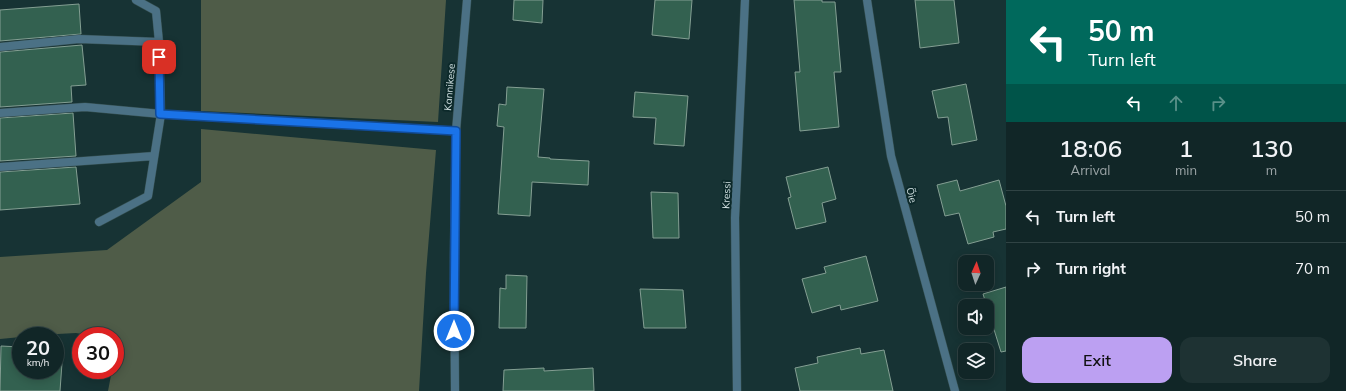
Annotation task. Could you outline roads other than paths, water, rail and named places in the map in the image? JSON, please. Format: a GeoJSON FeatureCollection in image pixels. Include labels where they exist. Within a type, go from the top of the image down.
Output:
{"type":"FeatureCollection","features":[{"type":"Feature","properties":{"kind":"street"},"geometry":{"type":"LineString","coordinates":[[99,222],[148,196],[160,114],[159,42],[156,11],[136,0]]}},
{"type":"Feature","properties":{"kind":"street","name":"Kannikese"},"geometry":{"type":"LineString","coordinates":[[455,391],[454,257],[456,131],[467,0]]}},
{"type":"Feature","properties":{"kind":"street","name":"Kressi"},"geometry":{"type":"LineString","coordinates":[[737,391],[735,218],[745,0]]}},
{"type":"Feature","properties":{"kind":"street","name":"Õie"},"geometry":{"type":"LineString","coordinates":[[867,0],[891,156],[955,391]]}},
{"type":"Feature","properties":{"kind":"street"},"geometry":{"type":"LineString","coordinates":[[0,47],[79,40],[159,42]]}},
{"type":"Feature","properties":{"kind":"street"},"geometry":{"type":"LineString","coordinates":[[0,113],[85,107],[160,114],[456,131]]}},
{"type":"Feature","properties":{"kind":"street"},"geometry":{"type":"LineString","coordinates":[[0,167],[154,156]]}}]}
